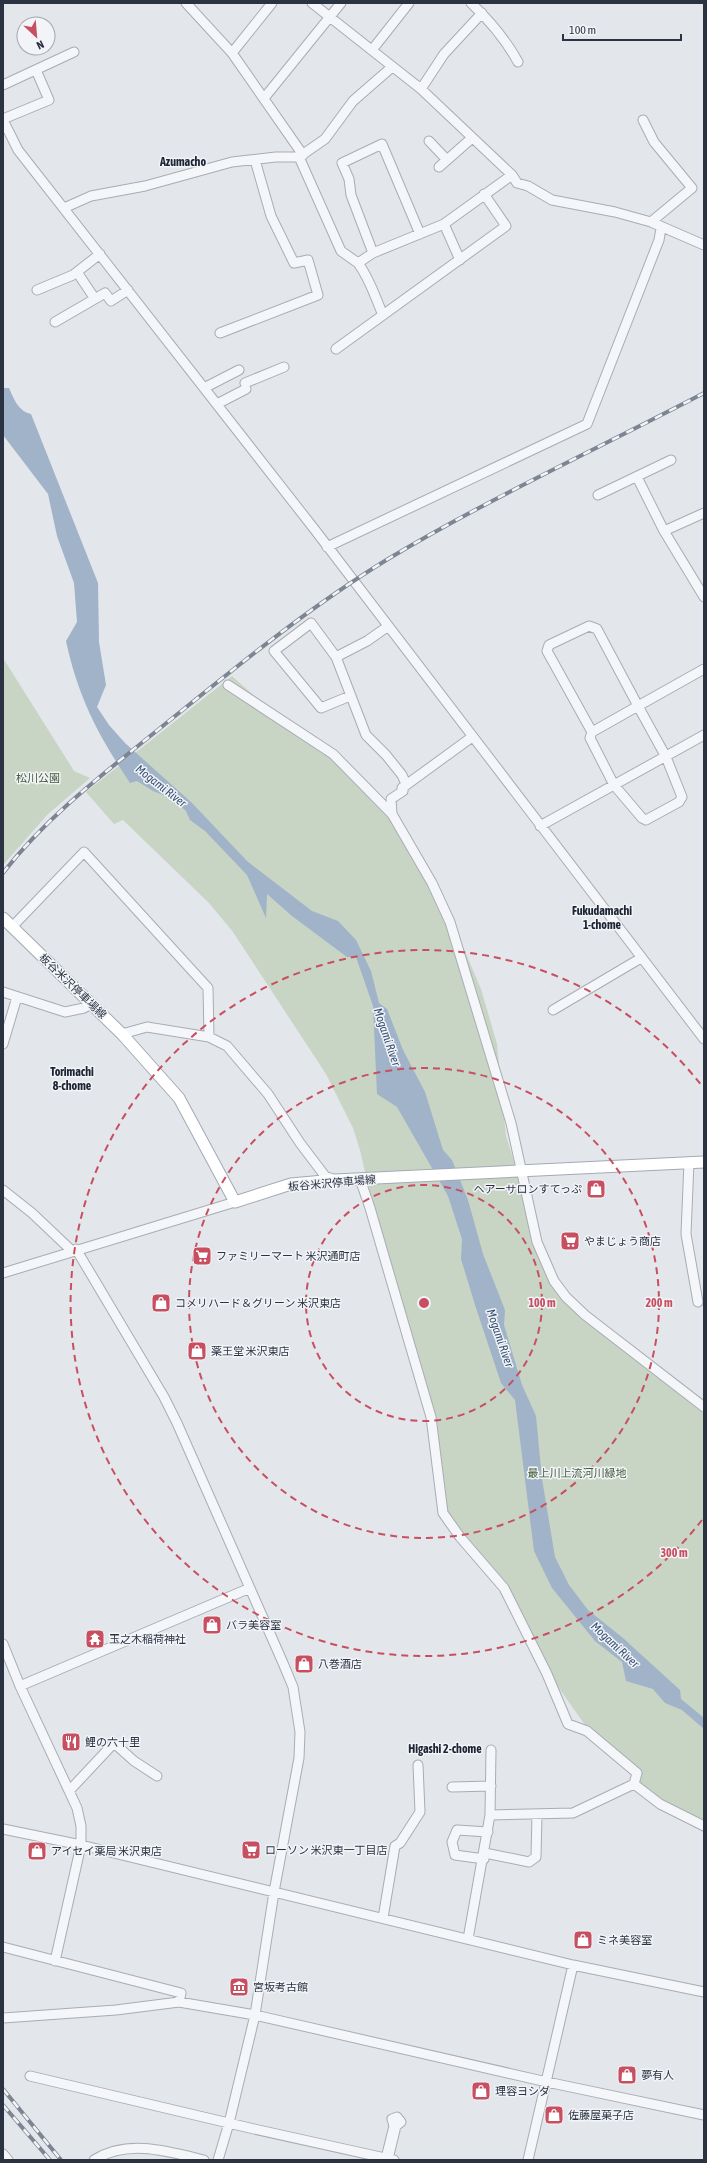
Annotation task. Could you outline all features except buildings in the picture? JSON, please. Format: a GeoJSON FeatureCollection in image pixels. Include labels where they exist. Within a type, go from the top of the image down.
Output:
{"type":"FeatureCollection","features":[{"type":"Feature","properties":{"kind":"main road","name":"板谷米沢停車場線"},"geometry":{"type":"LineString","coordinates":[[3,918],[92,1003],[179,1098],[235,1202],[291,1184],[335,1180],[704,1162]]}},
{"type":"Feature","properties":{"kind":"street"},"geometry":{"type":"LineString","coordinates":[[186,3],[232,53],[265,97],[301,156],[341,251],[358,263],[368,276],[372,292],[383,315]]}},
{"type":"Feature","properties":{"kind":"street"},"geometry":{"type":"LineString","coordinates":[[232,53],[272,3]]}},
{"type":"Feature","properties":{"kind":"street"},"geometry":{"type":"LineString","coordinates":[[312,3],[421,89],[512,175],[517,183],[528,186],[552,200],[615,212],[652,222],[661,228],[670,230],[704,245]]}},
{"type":"Feature","properties":{"kind":"street"},"geometry":{"type":"LineString","coordinates":[[265,97],[341,3]]}},
{"type":"Feature","properties":{"kind":"street"},"geometry":{"type":"LineString","coordinates":[[372,50],[410,3]]}},
{"type":"Feature","properties":{"kind":"street"},"geometry":{"type":"LineString","coordinates":[[471,3],[482,13],[512,51],[518,62]]}},
{"type":"Feature","properties":{"kind":"street"},"geometry":{"type":"LineString","coordinates":[[421,89],[444,54],[482,13]]}},
{"type":"Feature","properties":{"kind":"street"},"geometry":{"type":"LineString","coordinates":[[3,85],[74,52]]}},
{"type":"Feature","properties":{"kind":"street"},"geometry":{"type":"LineString","coordinates":[[64,208],[91,196],[145,186],[232,162],[301,156],[325,139],[343,111],[392,67]]}},
{"type":"Feature","properties":{"kind":"street"},"geometry":{"type":"LineString","coordinates":[[36,70],[49,100],[3,120],[18,150],[217,404],[641,958],[704,1038]]}},
{"type":"Feature","properties":{"kind":"street"},"geometry":{"type":"LineString","coordinates":[[643,120],[654,142],[692,188],[652,222]]}},
{"type":"Feature","properties":{"kind":"street"},"geometry":{"type":"LineString","coordinates":[[439,167],[472,138]]}},
{"type":"Feature","properties":{"kind":"street"},"geometry":{"type":"LineString","coordinates":[[429,141],[447,160]]}},
{"type":"Feature","properties":{"kind":"street"},"geometry":{"type":"LineString","coordinates":[[373,253],[351,195],[349,179],[342,163],[382,144],[420,234]]}},
{"type":"Feature","properties":{"kind":"street"},"geometry":{"type":"LineString","coordinates":[[220,333],[318,295],[308,260],[294,263],[271,216],[255,160]]}},
{"type":"Feature","properties":{"kind":"street"},"geometry":{"type":"LineString","coordinates":[[358,263],[373,253],[444,224],[512,175]]}},
{"type":"Feature","properties":{"kind":"street"},"geometry":{"type":"LineString","coordinates":[[336,349],[506,226],[484,194]]}},
{"type":"Feature","properties":{"kind":"street"},"geometry":{"type":"LineString","coordinates":[[444,224],[460,260]]}},
{"type":"Feature","properties":{"kind":"street"},"geometry":{"type":"LineString","coordinates":[[327,547],[587,424],[659,240],[661,228]]}},
{"type":"Feature","properties":{"kind":"street"},"geometry":{"type":"LineString","coordinates":[[38,290],[77,272],[100,254]]}},
{"type":"Feature","properties":{"kind":"street"},"geometry":{"type":"LineString","coordinates":[[77,272],[95,299]]}},
{"type":"Feature","properties":{"kind":"street"},"geometry":{"type":"LineString","coordinates":[[56,322],[105,293],[111,301],[128,290]]}},
{"type":"Feature","properties":{"kind":"street"},"geometry":{"type":"LineString","coordinates":[[217,404],[245,386],[284,367]]}},
{"type":"Feature","properties":{"kind":"street"},"geometry":{"type":"LineString","coordinates":[[204,388],[239,370]]}},
{"type":"Feature","properties":{"kind":"street"},"geometry":{"type":"LineString","coordinates":[[598,495],[671,460]]}},
{"type":"Feature","properties":{"kind":"street"},"geometry":{"type":"LineString","coordinates":[[637,477],[664,531],[704,597]]}},
{"type":"Feature","properties":{"kind":"street"},"geometry":{"type":"LineString","coordinates":[[664,531],[704,513]]}},
{"type":"Feature","properties":{"kind":"street"},"geometry":{"type":"LineString","coordinates":[[350,696],[321,708],[274,651],[311,623],[336,657],[366,735],[386,755],[402,775],[406,784]]}},
{"type":"Feature","properties":{"kind":"street"},"geometry":{"type":"LineString","coordinates":[[592,732],[547,650],[550,645],[589,626],[597,629],[638,706],[666,757],[682,797],[679,802],[646,820],[642,818],[614,785],[590,738],[592,732],[638,706],[704,669]]}},
{"type":"Feature","properties":{"kind":"street"},"geometry":{"type":"LineString","coordinates":[[336,657],[367,641],[387,627]]}},
{"type":"Feature","properties":{"kind":"street"},"geometry":{"type":"LineString","coordinates":[[228,685],[332,754],[392,814],[432,883],[450,922],[497,1073],[517,1171],[537,1242],[554,1281],[566,1297],[585,1315],[704,1407]]}},
{"type":"Feature","properties":{"kind":"street"},"geometry":{"type":"LineString","coordinates":[[540,826],[704,735]]}},
{"type":"Feature","properties":{"kind":"street"},"geometry":{"type":"LineString","coordinates":[[392,814],[391,799],[403,791],[402,788],[406,784],[472,737]]}},
{"type":"Feature","properties":{"kind":"street"},"geometry":{"type":"LineString","coordinates":[[12,927],[84,852],[208,988],[208,1037]]}},
{"type":"Feature","properties":{"kind":"street"},"geometry":{"type":"LineString","coordinates":[[553,1010],[641,958]]}},
{"type":"Feature","properties":{"kind":"street"},"geometry":{"type":"LineString","coordinates":[[3,992],[65,1012],[84,1008],[92,1003]]}},
{"type":"Feature","properties":{"kind":"street"},"geometry":{"type":"LineString","coordinates":[[3,1044],[17,997]]}},
{"type":"Feature","properties":{"kind":"street"},"geometry":{"type":"LineString","coordinates":[[122,1034],[147,1027],[208,1037],[227,1046],[268,1094],[300,1143],[325,1176],[335,1180]]}},
{"type":"Feature","properties":{"kind":"street"},"geometry":{"type":"LineString","coordinates":[[689,1162],[686,1234],[698,1302]]}},
{"type":"Feature","properties":{"kind":"street"},"geometry":{"type":"LineString","coordinates":[[365,1179],[370,1208],[431,1417],[443,1513],[460,1536],[504,1588],[541,1661],[568,1724],[587,1731],[637,1773],[634,1784],[573,1813],[537,1816],[490,1815]]}},
{"type":"Feature","properties":{"kind":"street"},"geometry":{"type":"LineString","coordinates":[[3,1190],[32,1213],[73,1250],[164,1397],[198,1466],[293,1688],[298,1716],[299,1758],[274,1892],[255,2015],[229,2123],[218,2160]]}},
{"type":"Feature","properties":{"kind":"street"},"geometry":{"type":"LineString","coordinates":[[3,1272],[235,1202]]}},
{"type":"Feature","properties":{"kind":"street"},"geometry":{"type":"LineString","coordinates":[[20,1686],[250,1588]]}},
{"type":"Feature","properties":{"kind":"street"},"geometry":{"type":"LineString","coordinates":[[3,1644],[20,1686],[77,1808],[81,1826],[81,1845],[55,1960]]}},
{"type":"Feature","properties":{"kind":"street"},"geometry":{"type":"LineString","coordinates":[[69,1791],[114,1743],[134,1761],[157,1776]]}},
{"type":"Feature","properties":{"kind":"street"},"geometry":{"type":"LineString","coordinates":[[468,1939],[488,1832],[490,1815],[491,1750]]}},
{"type":"Feature","properties":{"kind":"street"},"geometry":{"type":"LineString","coordinates":[[383,1918],[395,1846],[400,1843],[420,1812],[418,1765]]}},
{"type":"Feature","properties":{"kind":"street"},"geometry":{"type":"LineString","coordinates":[[634,1784],[660,1804],[704,1826]]}},
{"type":"Feature","properties":{"kind":"street"},"geometry":{"type":"LineString","coordinates":[[452,1787],[491,1786]]}},
{"type":"Feature","properties":{"kind":"street"},"geometry":{"type":"LineString","coordinates":[[488,1832],[457,1830],[452,1842],[455,1855],[484,1856],[529,1862],[536,1857],[537,1816]]}},
{"type":"Feature","properties":{"kind":"street"},"geometry":{"type":"LineString","coordinates":[[3,1829],[81,1845],[574,1965],[704,1992]]}},
{"type":"Feature","properties":{"kind":"street"},"geometry":{"type":"LineString","coordinates":[[3,1947],[181,1993],[179,2002]]}},
{"type":"Feature","properties":{"kind":"street"},"geometry":{"type":"LineString","coordinates":[[528,2160],[574,1965]]}},
{"type":"Feature","properties":{"kind":"street"},"geometry":{"type":"LineString","coordinates":[[3,2018],[116,2010],[179,2002],[255,2015],[547,2082],[704,2115]]}},
{"type":"Feature","properties":{"kind":"street"},"geometry":{"type":"LineString","coordinates":[[30,2076],[389,2159]]}},
{"type":"Feature","properties":{"kind":"street"},"geometry":{"type":"LineString","coordinates":[[94,2160],[114,2150],[129,2148],[157,2149],[204,2160]]}},
{"type":"Feature","properties":{"kind":"street"},"geometry":{"type":"LineString","coordinates":[[3,2154],[8,2160]]}},
{"type":"Feature","properties":{"kind":"green space","name":"松川公園"},"geometry":{"type":"Polygon","coordinates":[[[3,658],[74,771],[90,778],[48,814],[3,865],[3,658]]]}},
{"type":"Feature","properties":{"kind":"green space","name":"最上川上流河川緑地"},"geometry":{"type":"Polygon","coordinates":[[[232,676],[269,709],[335,752],[382,797],[435,881],[481,989],[497,1044],[506,1136],[551,1283],[704,1411],[704,1822],[660,1800],[637,1783],[638,1772],[590,1732],[549,1674],[521,1613],[447,1513],[433,1418],[373,1207],[360,1150],[353,1128],[326,1074],[233,932],[209,903],[123,820],[114,824],[86,792],[232,676]]]}},
{"type":"Feature","properties":{"kind":"water","name":"Mogami River"},"geometry":{"type":"Polygon","coordinates":[[[3,388],[9,388],[20,407],[31,414],[98,583],[99,642],[106,685],[97,707],[109,725],[125,743],[192,803],[247,861],[312,911],[338,921],[356,940],[371,971],[379,1003],[387,1009],[403,1050],[425,1092],[443,1150],[452,1160],[468,1200],[483,1254],[505,1310],[504,1325],[522,1385],[536,1416],[542,1479],[555,1557],[569,1585],[588,1610],[623,1638],[680,1690],[681,1699],[704,1718],[704,1729],[682,1710],[665,1703],[653,1689],[626,1681],[622,1662],[595,1641],[552,1588],[534,1551],[515,1400],[501,1383],[476,1308],[461,1259],[462,1239],[448,1196],[397,1107],[377,1094],[373,1006],[356,957],[347,957],[292,916],[267,894],[266,918],[247,875],[205,831],[190,820],[186,811],[171,798],[153,791],[137,781],[130,783],[108,748],[90,715],[77,680],[66,641],[77,622],[74,583],[57,536],[48,494],[3,435],[3,388]]]}},
{"type":"Feature","properties":{"kind":"railway"},"geometry":{"type":"LineString","coordinates":[[3,873],[39,832],[79,794],[245,660],[329,597],[388,559],[466,515],[704,393]]}},
{"type":"Feature","properties":{"kind":"railway"},"geometry":{"type":"LineString","coordinates":[[3,2089],[61,2160]]}},
{"type":"Feature","properties":{"kind":"railway"},"geometry":{"type":"LineString","coordinates":[[3,2105],[50,2160]]}},
{"type":"Feature","properties":{"kind":"place","name":"ヘアーサロンすてっぷ"},"geometry":{"type":"Point","coordinates":[596,1189]}},
{"type":"Feature","properties":{"kind":"place","name":"やまじょう商店"},"geometry":{"type":"Point","coordinates":[570,1241]}},
{"type":"Feature","properties":{"kind":"place","name":"ファミリーマート 米沢通町店"},"geometry":{"type":"Point","coordinates":[202,1256]}},
{"type":"Feature","properties":{"kind":"place","name":"コメリハード＆グリーン 米沢東店"},"geometry":{"type":"Point","coordinates":[161,1303]}},
{"type":"Feature","properties":{"kind":"place","name":"薬王堂 米沢東店"},"geometry":{"type":"Point","coordinates":[197,1351]}},
{"type":"Feature","properties":{"kind":"place","name":"バラ美容室"},"geometry":{"type":"Point","coordinates":[212,1625]}},
{"type":"Feature","properties":{"kind":"place","name":"玉之木稲荷神社"},"geometry":{"type":"Point","coordinates":[95,1639]}},
{"type":"Feature","properties":{"kind":"place","name":"八巻酒店"},"geometry":{"type":"Point","coordinates":[304,1664]}},
{"type":"Feature","properties":{"kind":"place","name":"鯉の六十里"},"geometry":{"type":"Point","coordinates":[71,1742]}},
{"type":"Feature","properties":{"kind":"place","name":"ローソン 米沢東一丁目店"},"geometry":{"type":"Point","coordinates":[251,1850]}},
{"type":"Feature","properties":{"kind":"place","name":"アイセイ薬局 米沢東店"},"geometry":{"type":"Point","coordinates":[37,1851]}},
{"type":"Feature","properties":{"kind":"place","name":"ミネ美容室"},"geometry":{"type":"Point","coordinates":[583,1940]}},
{"type":"Feature","properties":{"kind":"place","name":"宮坂考古館"},"geometry":{"type":"Point","coordinates":[239,1987]}},
{"type":"Feature","properties":{"kind":"place","name":"夢有人"},"geometry":{"type":"Point","coordinates":[627,2075]}},
{"type":"Feature","properties":{"kind":"place","name":"理容ヨシダ"},"geometry":{"type":"Point","coordinates":[481,2091]}},
{"type":"Feature","properties":{"kind":"place","name":"佐藤屋菓子店"},"geometry":{"type":"Point","coordinates":[554,2115]}},
{"type":"Feature","properties":{"kind":"district","name":"Azumacho"},"geometry":{"type":"Point","coordinates":[183,162]}},
{"type":"Feature","properties":{"kind":"district","name":"Fukudamachi 1-chome"},"geometry":{"type":"Point","coordinates":[602,918]}},
{"type":"Feature","properties":{"kind":"district","name":"Torimachi 8-chome"},"geometry":{"type":"Point","coordinates":[72,1079]}},
{"type":"Feature","properties":{"kind":"district","name":"Higashi 2-chome"},"geometry":{"type":"Point","coordinates":[445,1749]}}]}
